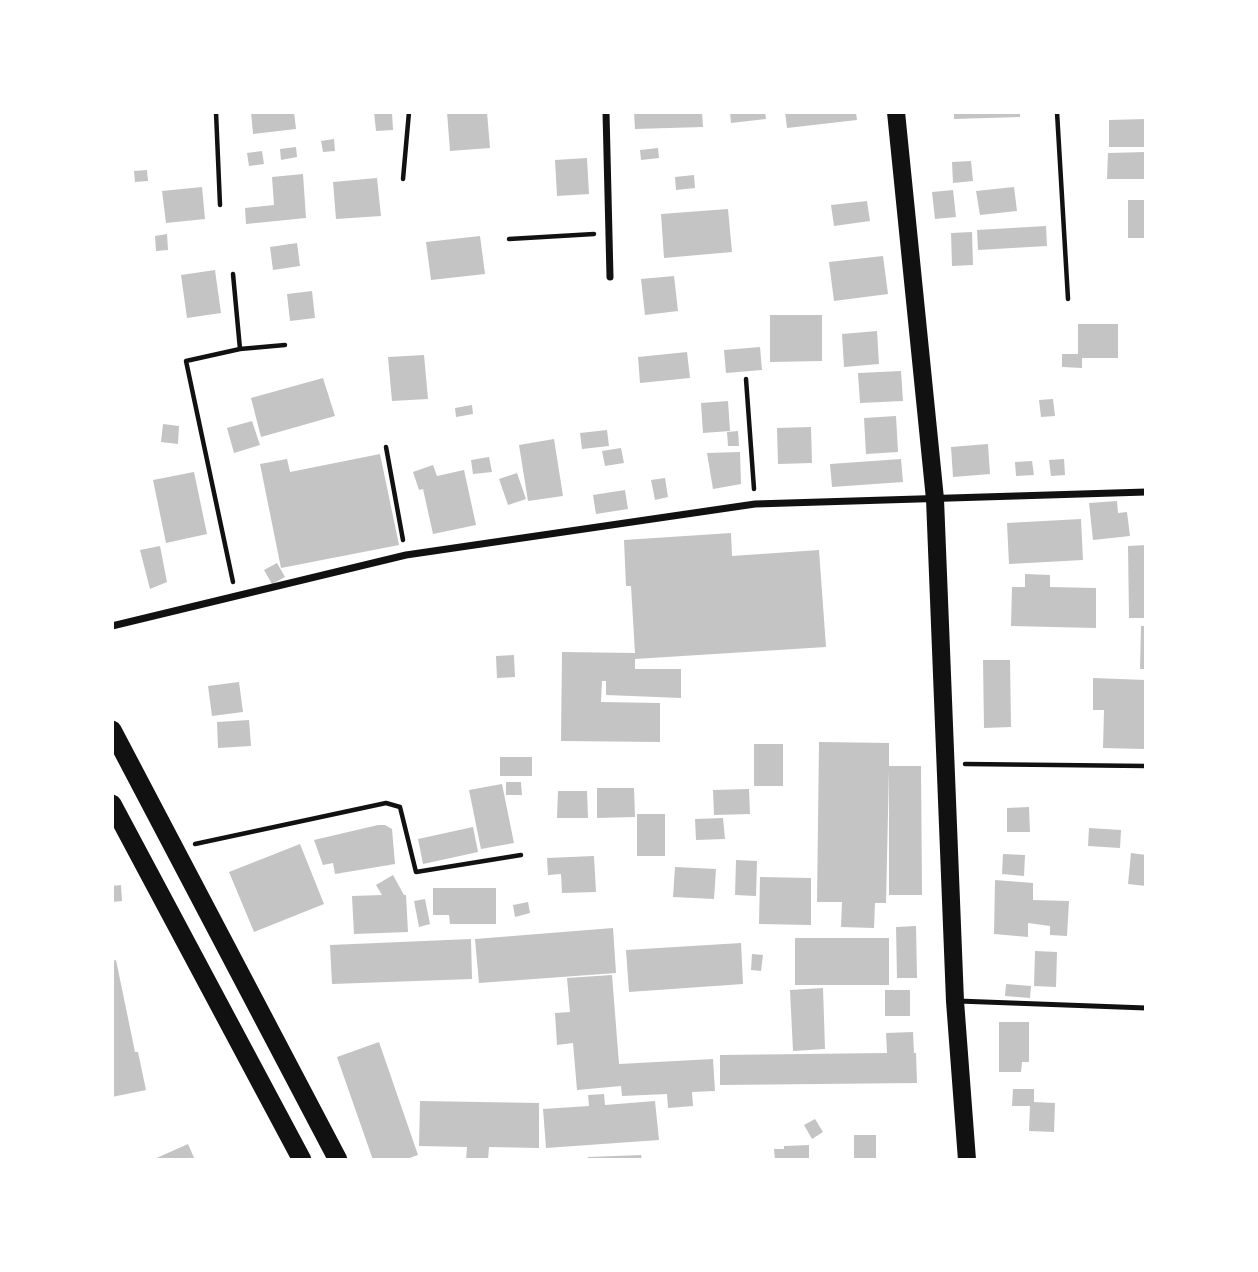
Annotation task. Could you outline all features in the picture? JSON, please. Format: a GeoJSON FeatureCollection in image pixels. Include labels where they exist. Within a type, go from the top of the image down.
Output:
{"type":"FeatureCollection","features":[{"type":"Feature","properties":{"kind":"highway"},"geometry":{"type":"LineString","coordinates":[[112,730],[338,1160]]}},
{"type":"Feature","properties":{"kind":"highway"},"geometry":{"type":"LineString","coordinates":[[112,804],[302,1160]]}},
{"type":"Feature","properties":{"kind":"main road"},"geometry":{"type":"LineString","coordinates":[[896,112],[935,499],[955,1001],[967,1160]]}},
{"type":"Feature","properties":{"kind":"street"},"geometry":{"type":"LineString","coordinates":[[606,112],[610,277]]}},
{"type":"Feature","properties":{"kind":"street"},"geometry":{"type":"LineString","coordinates":[[112,626],[406,555],[755,503],[1146,492]]}},
{"type":"Feature","properties":{"kind":"lane"},"geometry":{"type":"LineString","coordinates":[[955,1001],[1146,1008]]}},
{"type":"Feature","properties":{"kind":"path"},"geometry":{"type":"LineString","coordinates":[[216,112],[220,205]]}},
{"type":"Feature","properties":{"kind":"path"},"geometry":{"type":"LineString","coordinates":[[403,179],[409,112]]}},
{"type":"Feature","properties":{"kind":"path"},"geometry":{"type":"LineString","coordinates":[[1057,112],[1068,299]]}},
{"type":"Feature","properties":{"kind":"path"},"geometry":{"type":"LineString","coordinates":[[509,239],[609,233]]}},
{"type":"Feature","properties":{"kind":"path"},"geometry":{"type":"LineString","coordinates":[[233,274],[240,349]]}},
{"type":"Feature","properties":{"kind":"path"},"geometry":{"type":"LineString","coordinates":[[236,596],[186,361],[240,349],[285,345]]}},
{"type":"Feature","properties":{"kind":"path"},"geometry":{"type":"LineString","coordinates":[[746,379],[755,503]]}},
{"type":"Feature","properties":{"kind":"path"},"geometry":{"type":"LineString","coordinates":[[386,447],[406,555]]}},
{"type":"Feature","properties":{"kind":"path"},"geometry":{"type":"LineString","coordinates":[[947,764],[1146,766]]}},
{"type":"Feature","properties":{"kind":"path"},"geometry":{"type":"LineString","coordinates":[[174,849],[386,803],[400,807],[416,872],[522,855]]}},
{"type":"Feature","properties":{"kind":"building"},"geometry":{"type":"Polygon","coordinates":[[[251,112],[294,112],[296,129],[253,134],[251,112]]]}},
{"type":"Feature","properties":{"kind":"building"},"geometry":{"type":"Polygon","coordinates":[[[374,112],[392,112],[393,130],[376,131],[374,112]]]}},
{"type":"Feature","properties":{"kind":"building"},"geometry":{"type":"Polygon","coordinates":[[[447,112],[487,112],[490,148],[450,151],[447,112]]]}},
{"type":"Feature","properties":{"kind":"building"},"geometry":{"type":"Polygon","coordinates":[[[634,112],[702,112],[703,127],[635,129],[634,112]]]}},
{"type":"Feature","properties":{"kind":"building"},"geometry":{"type":"Polygon","coordinates":[[[730,112],[765,112],[766,119],[731,123],[730,112]]]}},
{"type":"Feature","properties":{"kind":"building"},"geometry":{"type":"Polygon","coordinates":[[[785,112],[856,112],[857,120],[787,128],[785,112]]]}},
{"type":"Feature","properties":{"kind":"building"},"geometry":{"type":"Polygon","coordinates":[[[954,112],[1020,112],[1020,117],[954,119],[954,112]]]}},
{"type":"Feature","properties":{"kind":"building"},"geometry":{"type":"Polygon","coordinates":[[[1146,119],[1146,147],[1109,147],[1109,120],[1146,119]]]}},
{"type":"Feature","properties":{"kind":"building"},"geometry":{"type":"Polygon","coordinates":[[[334,139],[335,151],[323,152],[321,141],[334,139]]]}},
{"type":"Feature","properties":{"kind":"building"},"geometry":{"type":"Polygon","coordinates":[[[296,147],[297,157],[281,160],[280,149],[296,147]]]}},
{"type":"Feature","properties":{"kind":"building"},"geometry":{"type":"Polygon","coordinates":[[[658,148],[659,158],[641,160],[640,150],[658,148]]]}},
{"type":"Feature","properties":{"kind":"building"},"geometry":{"type":"Polygon","coordinates":[[[262,151],[264,164],[249,166],[247,153],[262,151]]]}},
{"type":"Feature","properties":{"kind":"building"},"geometry":{"type":"Polygon","coordinates":[[[1146,152],[1146,179],[1107,179],[1108,153],[1146,152]]]}},
{"type":"Feature","properties":{"kind":"building"},"geometry":{"type":"Polygon","coordinates":[[[587,158],[589,194],[557,196],[555,160],[587,158]]]}},
{"type":"Feature","properties":{"kind":"building"},"geometry":{"type":"Polygon","coordinates":[[[971,161],[973,181],[953,183],[952,162],[971,161]]]}},
{"type":"Feature","properties":{"kind":"building"},"geometry":{"type":"Polygon","coordinates":[[[147,170],[148,181],[135,182],[134,171],[147,170]]]}},
{"type":"Feature","properties":{"kind":"building"},"geometry":{"type":"Polygon","coordinates":[[[303,174],[306,218],[246,224],[245,208],[274,205],[272,177],[303,174]]]}},
{"type":"Feature","properties":{"kind":"building"},"geometry":{"type":"Polygon","coordinates":[[[694,175],[695,188],[676,190],[675,177],[694,175]]]}},
{"type":"Feature","properties":{"kind":"building"},"geometry":{"type":"Polygon","coordinates":[[[377,178],[381,216],[336,219],[333,182],[377,178]]]}},
{"type":"Feature","properties":{"kind":"building"},"geometry":{"type":"Polygon","coordinates":[[[202,187],[205,219],[166,223],[162,191],[202,187]]]}},
{"type":"Feature","properties":{"kind":"building"},"geometry":{"type":"Polygon","coordinates":[[[1014,187],[1017,211],[980,215],[976,191],[1014,187]]]}},
{"type":"Feature","properties":{"kind":"building"},"geometry":{"type":"Polygon","coordinates":[[[953,190],[956,217],[935,219],[932,192],[953,190]]]}},
{"type":"Feature","properties":{"kind":"building"},"geometry":{"type":"Polygon","coordinates":[[[1128,200],[1146,200],[1146,238],[1128,238],[1128,200]]]}},
{"type":"Feature","properties":{"kind":"building"},"geometry":{"type":"Polygon","coordinates":[[[867,201],[870,221],[834,226],[831,205],[867,201]]]}},
{"type":"Feature","properties":{"kind":"building"},"geometry":{"type":"Polygon","coordinates":[[[728,209],[732,252],[664,258],[661,214],[728,209]]]}},
{"type":"Feature","properties":{"kind":"building"},"geometry":{"type":"Polygon","coordinates":[[[1046,226],[1047,246],[978,250],[977,230],[1046,226]]]}},
{"type":"Feature","properties":{"kind":"building"},"geometry":{"type":"Polygon","coordinates":[[[972,232],[973,265],[952,266],[951,233],[972,232]]]}},
{"type":"Feature","properties":{"kind":"building"},"geometry":{"type":"Polygon","coordinates":[[[167,234],[168,250],[156,251],[155,236],[167,234]]]}},
{"type":"Feature","properties":{"kind":"building"},"geometry":{"type":"Polygon","coordinates":[[[480,236],[485,274],[431,280],[426,242],[480,236]]]}},
{"type":"Feature","properties":{"kind":"building"},"geometry":{"type":"Polygon","coordinates":[[[297,243],[300,266],[273,270],[270,247],[297,243]]]}},
{"type":"Feature","properties":{"kind":"building"},"geometry":{"type":"Polygon","coordinates":[[[883,256],[888,294],[834,301],[829,262],[883,256]]]}},
{"type":"Feature","properties":{"kind":"building"},"geometry":{"type":"Polygon","coordinates":[[[215,270],[221,313],[187,318],[181,275],[215,270]]]}},
{"type":"Feature","properties":{"kind":"building"},"geometry":{"type":"Polygon","coordinates":[[[674,276],[678,311],[645,315],[641,279],[674,276]]]}},
{"type":"Feature","properties":{"kind":"building"},"geometry":{"type":"Polygon","coordinates":[[[312,291],[315,318],[290,321],[287,294],[312,291]]]}},
{"type":"Feature","properties":{"kind":"building"},"geometry":{"type":"Polygon","coordinates":[[[770,315],[822,315],[822,361],[770,362],[770,315]]]}},
{"type":"Feature","properties":{"kind":"building"},"geometry":{"type":"Polygon","coordinates":[[[1078,324],[1118,324],[1118,358],[1082,358],[1082,368],[1062,367],[1062,354],[1078,354],[1078,324]]]}},
{"type":"Feature","properties":{"kind":"building"},"geometry":{"type":"Polygon","coordinates":[[[877,331],[879,364],[844,367],[842,334],[877,331]]]}},
{"type":"Feature","properties":{"kind":"building"},"geometry":{"type":"Polygon","coordinates":[[[760,347],[762,370],[726,373],[724,350],[760,347]]]}},
{"type":"Feature","properties":{"kind":"building"},"geometry":{"type":"Polygon","coordinates":[[[687,352],[690,378],[640,383],[638,357],[687,352]]]}},
{"type":"Feature","properties":{"kind":"building"},"geometry":{"type":"Polygon","coordinates":[[[424,355],[428,399],[392,401],[388,357],[424,355]]]}},
{"type":"Feature","properties":{"kind":"building"},"geometry":{"type":"Polygon","coordinates":[[[901,371],[903,401],[860,403],[858,373],[901,371]]]}},
{"type":"Feature","properties":{"kind":"building"},"geometry":{"type":"Polygon","coordinates":[[[323,378],[335,416],[261,437],[251,398],[323,378]]]}},
{"type":"Feature","properties":{"kind":"building"},"geometry":{"type":"Polygon","coordinates":[[[1053,399],[1055,416],[1041,417],[1039,400],[1053,399]]]}},
{"type":"Feature","properties":{"kind":"building"},"geometry":{"type":"Polygon","coordinates":[[[728,401],[730,431],[703,433],[701,403],[728,401]]]}},
{"type":"Feature","properties":{"kind":"building"},"geometry":{"type":"Polygon","coordinates":[[[472,405],[473,414],[456,417],[455,408],[472,405]]]}},
{"type":"Feature","properties":{"kind":"building"},"geometry":{"type":"Polygon","coordinates":[[[896,416],[898,452],[866,454],[864,418],[896,416]]]}},
{"type":"Feature","properties":{"kind":"building"},"geometry":{"type":"Polygon","coordinates":[[[252,421],[260,445],[234,453],[227,428],[252,421]]]}},
{"type":"Feature","properties":{"kind":"building"},"geometry":{"type":"Polygon","coordinates":[[[163,424],[179,426],[178,444],[161,442],[163,424]]]}},
{"type":"Feature","properties":{"kind":"building"},"geometry":{"type":"Polygon","coordinates":[[[811,427],[812,463],[778,464],[777,428],[811,427]]]}},
{"type":"Feature","properties":{"kind":"building"},"geometry":{"type":"Polygon","coordinates":[[[607,430],[609,446],[582,449],[580,433],[607,430]]]}},
{"type":"Feature","properties":{"kind":"building"},"geometry":{"type":"Polygon","coordinates":[[[738,431],[739,446],[728,446],[727,432],[738,431]]]}},
{"type":"Feature","properties":{"kind":"building"},"geometry":{"type":"Polygon","coordinates":[[[554,439],[563,496],[528,501],[519,445],[554,439]]]}},
{"type":"Feature","properties":{"kind":"building"},"geometry":{"type":"Polygon","coordinates":[[[988,444],[990,474],[953,477],[951,447],[988,444]]]}},
{"type":"Feature","properties":{"kind":"building"},"geometry":{"type":"Polygon","coordinates":[[[621,448],[624,463],[605,466],[602,451],[621,448]]]}},
{"type":"Feature","properties":{"kind":"building"},"geometry":{"type":"Polygon","coordinates":[[[740,452],[741,484],[713,489],[707,453],[740,452]]]}},
{"type":"Feature","properties":{"kind":"building"},"geometry":{"type":"Polygon","coordinates":[[[380,454],[399,545],[281,568],[260,464],[287,459],[290,472],[380,454]]]}},
{"type":"Feature","properties":{"kind":"building"},"geometry":{"type":"Polygon","coordinates":[[[489,457],[492,472],[473,474],[471,460],[489,457]]]}},
{"type":"Feature","properties":{"kind":"building"},"geometry":{"type":"Polygon","coordinates":[[[901,459],[903,482],[832,487],[830,464],[901,459]]]}},
{"type":"Feature","properties":{"kind":"building"},"geometry":{"type":"Polygon","coordinates":[[[1064,459],[1065,475],[1051,476],[1049,460],[1064,459]]]}},
{"type":"Feature","properties":{"kind":"building"},"geometry":{"type":"Polygon","coordinates":[[[1032,461],[1034,475],[1016,476],[1015,462],[1032,461]]]}},
{"type":"Feature","properties":{"kind":"building"},"geometry":{"type":"Polygon","coordinates":[[[433,465],[437,476],[464,470],[476,525],[433,534],[423,489],[419,490],[413,472],[433,465]]]}},
{"type":"Feature","properties":{"kind":"building"},"geometry":{"type":"Polygon","coordinates":[[[194,472],[207,534],[166,543],[153,480],[194,472]]]}},
{"type":"Feature","properties":{"kind":"building"},"geometry":{"type":"Polygon","coordinates":[[[517,473],[526,499],[508,505],[499,479],[517,473]]]}},
{"type":"Feature","properties":{"kind":"building"},"geometry":{"type":"Polygon","coordinates":[[[665,478],[668,497],[655,500],[651,480],[665,478]]]}},
{"type":"Feature","properties":{"kind":"building"},"geometry":{"type":"Polygon","coordinates":[[[625,490],[628,509],[596,514],[593,495],[625,490]]]}},
{"type":"Feature","properties":{"kind":"building"},"geometry":{"type":"Polygon","coordinates":[[[1117,501],[1118,513],[1127,512],[1130,536],[1093,540],[1089,503],[1117,501]]]}},
{"type":"Feature","properties":{"kind":"building"},"geometry":{"type":"Polygon","coordinates":[[[1081,519],[1083,560],[1009,564],[1007,523],[1081,519]]]}},
{"type":"Feature","properties":{"kind":"building"},"geometry":{"type":"Polygon","coordinates":[[[731,533],[732,556],[819,550],[826,647],[635,659],[635,669],[681,669],[681,698],[606,695],[606,681],[602,681],[601,702],[660,703],[660,742],[561,741],[562,652],[635,653],[631,586],[626,586],[624,540],[731,533]]]}},
{"type":"Feature","properties":{"kind":"building"},"geometry":{"type":"Polygon","coordinates":[[[1146,545],[1146,618],[1129,618],[1128,546],[1146,545]]]}},
{"type":"Feature","properties":{"kind":"building"},"geometry":{"type":"Polygon","coordinates":[[[160,546],[167,582],[150,589],[140,550],[160,546]]]}},
{"type":"Feature","properties":{"kind":"building"},"geometry":{"type":"Polygon","coordinates":[[[277,563],[285,577],[272,584],[264,570],[277,563]]]}},
{"type":"Feature","properties":{"kind":"building"},"geometry":{"type":"Polygon","coordinates":[[[1025,574],[1050,575],[1050,587],[1096,588],[1096,628],[1011,626],[1012,587],[1025,587],[1025,574]]]}},
{"type":"Feature","properties":{"kind":"building"},"geometry":{"type":"Polygon","coordinates":[[[1141,626],[1146,626],[1146,669],[1140,669],[1141,626]]]}},
{"type":"Feature","properties":{"kind":"building"},"geometry":{"type":"Polygon","coordinates":[[[514,655],[515,677],[497,678],[496,656],[514,655]]]}},
{"type":"Feature","properties":{"kind":"building"},"geometry":{"type":"Polygon","coordinates":[[[983,660],[1010,660],[1011,727],[984,728],[983,660]]]}},
{"type":"Feature","properties":{"kind":"building"},"geometry":{"type":"Polygon","coordinates":[[[1093,678],[1146,680],[1144,749],[1103,748],[1104,710],[1093,710],[1093,678]]]}},
{"type":"Feature","properties":{"kind":"building"},"geometry":{"type":"Polygon","coordinates":[[[239,682],[243,712],[212,716],[208,686],[239,682]]]}},
{"type":"Feature","properties":{"kind":"building"},"geometry":{"type":"Polygon","coordinates":[[[249,720],[251,746],[218,748],[217,722],[249,720]]]}},
{"type":"Feature","properties":{"kind":"building"},"geometry":{"type":"Polygon","coordinates":[[[819,742],[889,743],[889,766],[921,766],[922,895],[889,895],[889,769],[886,903],[875,903],[874,928],[841,927],[842,902],[817,902],[819,742]]]}},
{"type":"Feature","properties":{"kind":"building"},"geometry":{"type":"Polygon","coordinates":[[[754,744],[783,744],[783,786],[754,786],[754,744]]]}},
{"type":"Feature","properties":{"kind":"building"},"geometry":{"type":"Polygon","coordinates":[[[500,757],[532,757],[532,776],[500,776],[500,757]]]}},
{"type":"Feature","properties":{"kind":"building"},"geometry":{"type":"Polygon","coordinates":[[[506,782],[521,782],[522,795],[506,795],[506,782]]]}},
{"type":"Feature","properties":{"kind":"building"},"geometry":{"type":"Polygon","coordinates":[[[502,784],[514,843],[481,849],[469,790],[502,784]]]}},
{"type":"Feature","properties":{"kind":"building"},"geometry":{"type":"Polygon","coordinates":[[[597,788],[634,788],[635,817],[597,818],[597,788]]]}},
{"type":"Feature","properties":{"kind":"building"},"geometry":{"type":"Polygon","coordinates":[[[749,789],[750,814],[714,815],[713,790],[749,789]]]}},
{"type":"Feature","properties":{"kind":"building"},"geometry":{"type":"Polygon","coordinates":[[[558,791],[587,791],[588,818],[557,818],[558,791]]]}},
{"type":"Feature","properties":{"kind":"building"},"geometry":{"type":"Polygon","coordinates":[[[1029,807],[1030,832],[1007,832],[1007,808],[1029,807]]]}},
{"type":"Feature","properties":{"kind":"building"},"geometry":{"type":"Polygon","coordinates":[[[637,814],[665,814],[665,856],[637,856],[637,814]]]}},
{"type":"Feature","properties":{"kind":"building"},"geometry":{"type":"Polygon","coordinates":[[[723,818],[725,839],[696,840],[695,819],[723,818]]]}},
{"type":"Feature","properties":{"kind":"building"},"geometry":{"type":"Polygon","coordinates":[[[378,825],[392,829],[395,864],[335,874],[333,863],[323,865],[314,840],[378,825]]]}},
{"type":"Feature","properties":{"kind":"building"},"geometry":{"type":"Polygon","coordinates":[[[473,827],[478,852],[423,864],[418,839],[473,827]]]}},
{"type":"Feature","properties":{"kind":"building"},"geometry":{"type":"Polygon","coordinates":[[[1089,828],[1121,830],[1120,848],[1088,846],[1089,828]]]}},
{"type":"Feature","properties":{"kind":"building"},"geometry":{"type":"Polygon","coordinates":[[[300,844],[324,904],[254,932],[229,872],[300,844]]]}},
{"type":"Feature","properties":{"kind":"building"},"geometry":{"type":"Polygon","coordinates":[[[1131,853],[1146,855],[1146,886],[1128,884],[1131,853]]]}},
{"type":"Feature","properties":{"kind":"building"},"geometry":{"type":"Polygon","coordinates":[[[1003,854],[1025,855],[1024,876],[1002,874],[1003,854]]]}},
{"type":"Feature","properties":{"kind":"building"},"geometry":{"type":"Polygon","coordinates":[[[594,856],[596,892],[562,893],[561,874],[548,875],[547,858],[594,856]]]}},
{"type":"Feature","properties":{"kind":"building"},"geometry":{"type":"Polygon","coordinates":[[[736,860],[757,861],[756,896],[735,895],[736,860]]]}},
{"type":"Feature","properties":{"kind":"building"},"geometry":{"type":"Polygon","coordinates":[[[675,867],[716,869],[714,899],[673,897],[675,867]]]}},
{"type":"Feature","properties":{"kind":"building"},"geometry":{"type":"Polygon","coordinates":[[[393,875],[406,895],[408,932],[354,934],[352,896],[382,895],[376,885],[393,875]]]}},
{"type":"Feature","properties":{"kind":"building"},"geometry":{"type":"Polygon","coordinates":[[[760,877],[811,878],[811,925],[759,924],[760,877]]]}},
{"type":"Feature","properties":{"kind":"building"},"geometry":{"type":"Polygon","coordinates":[[[995,880],[1033,883],[1033,900],[1069,901],[1067,936],[1050,935],[1050,926],[1028,923],[1028,937],[994,934],[995,880]]]}},
{"type":"Feature","properties":{"kind":"building"},"geometry":{"type":"Polygon","coordinates":[[[121,885],[122,901],[112,902],[112,886],[121,885]]]}},
{"type":"Feature","properties":{"kind":"building"},"geometry":{"type":"Polygon","coordinates":[[[433,888],[496,888],[496,924],[450,924],[449,915],[433,915],[433,888]]]}},
{"type":"Feature","properties":{"kind":"building"},"geometry":{"type":"Polygon","coordinates":[[[425,899],[430,924],[419,927],[414,901],[425,899]]]}},
{"type":"Feature","properties":{"kind":"building"},"geometry":{"type":"Polygon","coordinates":[[[528,902],[530,913],[515,917],[513,905],[528,902]]]}},
{"type":"Feature","properties":{"kind":"building"},"geometry":{"type":"Polygon","coordinates":[[[916,926],[917,978],[897,978],[896,927],[916,926]]]}},
{"type":"Feature","properties":{"kind":"building"},"geometry":{"type":"Polygon","coordinates":[[[613,928],[616,973],[479,983],[475,939],[613,928]]]}},
{"type":"Feature","properties":{"kind":"building"},"geometry":{"type":"Polygon","coordinates":[[[795,938],[889,938],[889,985],[795,985],[795,938]]]}},
{"type":"Feature","properties":{"kind":"building"},"geometry":{"type":"Polygon","coordinates":[[[471,939],[472,979],[332,984],[330,945],[471,939]]]}},
{"type":"Feature","properties":{"kind":"building"},"geometry":{"type":"Polygon","coordinates":[[[741,943],[743,984],[629,992],[626,950],[741,943]]]}},
{"type":"Feature","properties":{"kind":"building"},"geometry":{"type":"Polygon","coordinates":[[[1035,951],[1057,952],[1056,987],[1034,986],[1035,951]]]}},
{"type":"Feature","properties":{"kind":"building"},"geometry":{"type":"Polygon","coordinates":[[[752,954],[763,955],[761,971],[751,970],[752,954]]]}},
{"type":"Feature","properties":{"kind":"building"},"geometry":{"type":"Polygon","coordinates":[[[116,960],[135,1052],[138,1052],[146,1090],[112,1097],[112,961],[116,960]]]}},
{"type":"Feature","properties":{"kind":"building"},"geometry":{"type":"Polygon","coordinates":[[[612,975],[619,1064],[713,1059],[715,1091],[692,1092],[693,1106],[668,1108],[667,1094],[622,1096],[621,1086],[577,1090],[573,1043],[557,1045],[555,1013],[570,1012],[567,978],[612,975]]]}},
{"type":"Feature","properties":{"kind":"building"},"geometry":{"type":"Polygon","coordinates":[[[1006,984],[1031,986],[1030,998],[1005,996],[1006,984]]]}},
{"type":"Feature","properties":{"kind":"building"},"geometry":{"type":"Polygon","coordinates":[[[823,988],[825,1049],[793,1051],[790,990],[823,988]]]}},
{"type":"Feature","properties":{"kind":"building"},"geometry":{"type":"Polygon","coordinates":[[[885,990],[910,990],[910,1016],[885,1016],[885,990]]]}},
{"type":"Feature","properties":{"kind":"building"},"geometry":{"type":"Polygon","coordinates":[[[999,1022],[1029,1022],[1029,1062],[1022,1062],[1021,1072],[999,1072],[999,1022]]]}},
{"type":"Feature","properties":{"kind":"building"},"geometry":{"type":"Polygon","coordinates":[[[913,1032],[917,1083],[720,1085],[720,1055],[887,1053],[886,1033],[913,1032]]]}},
{"type":"Feature","properties":{"kind":"building"},"geometry":{"type":"Polygon","coordinates":[[[379,1042],[418,1155],[404,1160],[373,1160],[337,1057],[379,1042]]]}},
{"type":"Feature","properties":{"kind":"building"},"geometry":{"type":"Polygon","coordinates":[[[1013,1089],[1034,1089],[1034,1102],[1055,1103],[1054,1132],[1029,1131],[1030,1106],[1012,1106],[1013,1089]]]}},
{"type":"Feature","properties":{"kind":"building"},"geometry":{"type":"Polygon","coordinates":[[[604,1094],[605,1105],[655,1101],[659,1140],[546,1148],[543,1109],[589,1106],[588,1095],[604,1094]]]}},
{"type":"Feature","properties":{"kind":"building"},"geometry":{"type":"Polygon","coordinates":[[[420,1101],[539,1103],[539,1148],[489,1147],[488,1160],[466,1160],[467,1147],[419,1146],[420,1101]]]}},
{"type":"Feature","properties":{"kind":"building"},"geometry":{"type":"Polygon","coordinates":[[[815,1119],[823,1132],[812,1139],[804,1125],[815,1119]]]}},
{"type":"Feature","properties":{"kind":"building"},"geometry":{"type":"Polygon","coordinates":[[[854,1135],[876,1135],[876,1160],[854,1160],[854,1135]]]}},
{"type":"Feature","properties":{"kind":"building"},"geometry":{"type":"Polygon","coordinates":[[[188,1144],[195,1160],[152,1160],[188,1144]]]}},
{"type":"Feature","properties":{"kind":"building"},"geometry":{"type":"Polygon","coordinates":[[[809,1145],[809,1160],[775,1160],[774,1149],[809,1145]]]}},
{"type":"Feature","properties":{"kind":"building"},"geometry":{"type":"Polygon","coordinates":[[[641,1155],[642,1160],[588,1160],[588,1157],[641,1155]]]}}]}
